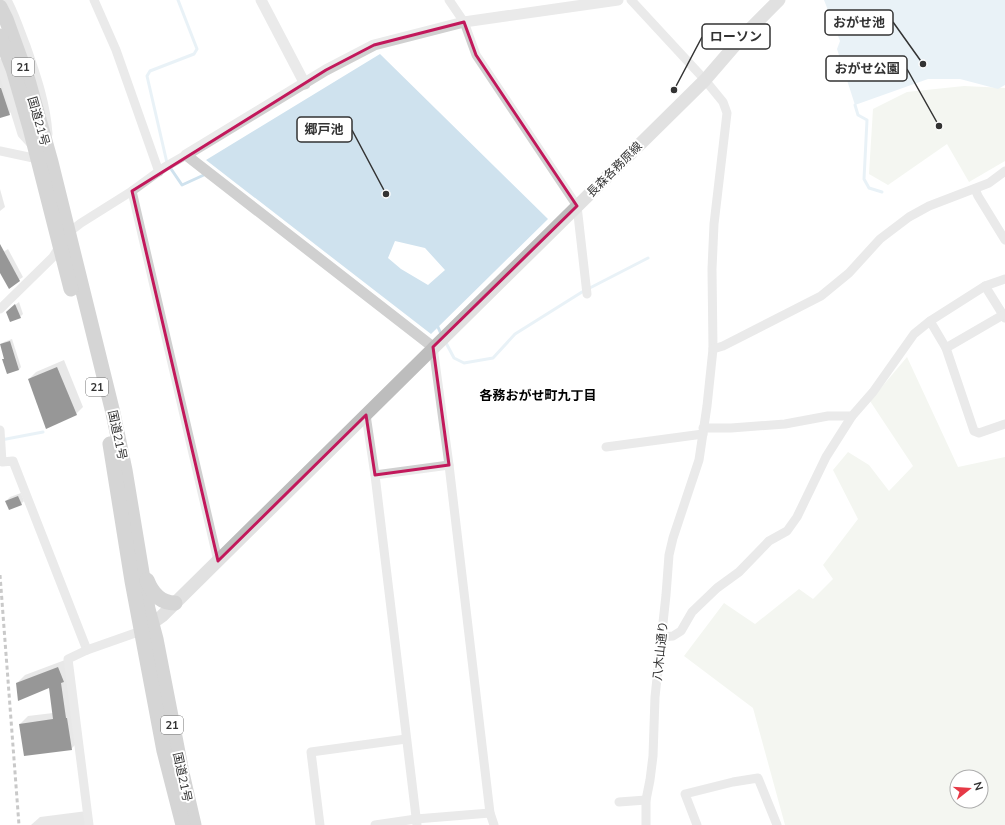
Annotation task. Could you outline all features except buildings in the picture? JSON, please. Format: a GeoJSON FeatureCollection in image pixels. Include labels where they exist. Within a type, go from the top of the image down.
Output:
{"type":"FeatureCollection","features":[{"type":"Feature","properties":{"kind":"highway","name":"国道21号"},"geometry":{"type":"LineString","coordinates":[[0,7],[6,19],[28,80],[38,141],[60,247],[85,341],[112,454],[132,581],[146,627],[157,647],[194,825]]}},
{"type":"Feature","properties":{"kind":"highway","name":"国道21号"},"geometry":{"type":"LineString","coordinates":[[0,36],[13,68],[38,141],[51,162],[113,413],[125,470],[140,558],[146,627],[164,751],[183,825]]}},
{"type":"Feature","properties":{"kind":"highway"},"geometry":{"type":"LineString","coordinates":[[140,558],[150,589],[157,598],[169,603],[174,603]]}},
{"type":"Feature","properties":{"kind":"main road","name":"長森各務原線"},"geometry":{"type":"LineString","coordinates":[[146,627],[174,603],[218,561],[705,80],[743,36],[779,0]]}},
{"type":"Feature","properties":{"kind":"street"},"geometry":{"type":"LineString","coordinates":[[0,151],[38,141],[48,136],[47,114],[37,76],[7,0]]}},
{"type":"Feature","properties":{"kind":"street"},"geometry":{"type":"LineString","coordinates":[[94,0],[116,50],[162,170]]}},
{"type":"Feature","properties":{"kind":"street"},"geometry":{"type":"LineString","coordinates":[[261,0],[305,84]]}},
{"type":"Feature","properties":{"kind":"street"},"geometry":{"type":"LineString","coordinates":[[449,0],[464,22],[476,55],[577,206],[587,290]]}},
{"type":"Feature","properties":{"kind":"street"},"geometry":{"type":"LineString","coordinates":[[0,309],[53,257],[68,233],[81,223],[181,158],[326,70],[374,45],[464,22],[618,0]]}},
{"type":"Feature","properties":{"kind":"street"},"geometry":{"type":"LineString","coordinates":[[631,0],[705,80],[723,102],[727,113],[715,213],[712,268],[713,349],[703,431]]}},
{"type":"Feature","properties":{"kind":"street"},"geometry":{"type":"LineString","coordinates":[[0,63],[22,134],[38,141]]}},
{"type":"Feature","properties":{"kind":"street"},"geometry":{"type":"LineString","coordinates":[[181,158],[202,168],[440,341],[449,465],[490,813],[494,825]]}},
{"type":"Feature","properties":{"kind":"street"},"geometry":{"type":"LineString","coordinates":[[713,349],[723,346],[821,296],[849,273],[880,239],[910,217],[929,206],[989,183],[1005,171]]}},
{"type":"Feature","properties":{"kind":"street"},"geometry":{"type":"LineString","coordinates":[[975,189],[1005,240]]}},
{"type":"Feature","properties":{"kind":"street"},"geometry":{"type":"LineString","coordinates":[[132,191],[218,561]]}},
{"type":"Feature","properties":{"kind":"street"},"geometry":{"type":"LineString","coordinates":[[662,637],[673,636],[681,631],[692,612],[717,588],[739,572],[769,541],[787,531],[797,517],[826,457],[852,416],[873,392],[914,334],[930,320],[985,286],[1005,279]]}},
{"type":"Feature","properties":{"kind":"street"},"geometry":{"type":"LineString","coordinates":[[946,348],[1004,316],[985,286]]}},
{"type":"Feature","properties":{"kind":"street"},"geometry":{"type":"LineString","coordinates":[[930,320],[946,348],[974,431],[979,432],[1005,424]]}},
{"type":"Feature","properties":{"kind":"street"},"geometry":{"type":"LineString","coordinates":[[366,415],[375,475],[416,822]]}},
{"type":"Feature","properties":{"kind":"street"},"geometry":{"type":"LineString","coordinates":[[606,447],[703,431],[785,424],[828,416],[852,416]]}},
{"type":"Feature","properties":{"kind":"street"},"geometry":{"type":"LineString","coordinates":[[0,430],[2,462],[13,460],[87,650]]}},
{"type":"Feature","properties":{"kind":"street","name":"八木山通り"},"geometry":{"type":"LineString","coordinates":[[646,825],[646,800],[653,756],[655,697],[670,549],[699,460],[703,431]]}},
{"type":"Feature","properties":{"kind":"street"},"geometry":{"type":"LineString","coordinates":[[375,475],[449,465]]}},
{"type":"Feature","properties":{"kind":"street"},"geometry":{"type":"LineString","coordinates":[[89,825],[68,658],[146,627]]}},
{"type":"Feature","properties":{"kind":"street"},"geometry":{"type":"LineString","coordinates":[[320,825],[310,752],[406,739]]}},
{"type":"Feature","properties":{"kind":"street"},"geometry":{"type":"LineString","coordinates":[[697,825],[685,794],[733,782],[758,778],[777,825]]}},
{"type":"Feature","properties":{"kind":"street"},"geometry":{"type":"LineString","coordinates":[[619,802],[646,800]]}},
{"type":"Feature","properties":{"kind":"street"},"geometry":{"type":"LineString","coordinates":[[375,825],[416,822],[490,813]]}},
{"type":"Feature","properties":{"kind":"highlighted area"},"geometry":{"type":"Polygon","coordinates":[[[464,22],[476,55],[577,206],[433,347],[449,465],[375,475],[366,415],[218,561],[132,191],[326,70],[374,45],[464,22]]]}},
{"type":"Feature","properties":{"kind":"shaded area"},"geometry":{"type":"Polygon","coordinates":[[[964,86],[1005,88],[1005,161],[969,182],[947,144],[888,185],[869,174],[873,109],[907,92],[964,86]]]}},
{"type":"Feature","properties":{"kind":"shaded area"},"geometry":{"type":"Polygon","coordinates":[[[907,357],[958,467],[1005,457],[1005,825],[785,825],[753,708],[684,656],[724,603],[755,624],[799,589],[813,599],[833,579],[823,565],[858,519],[833,470],[848,452],[869,465],[889,491],[913,466],[870,401],[907,357]]]}},
{"type":"Feature","properties":{"kind":"water"},"geometry":{"type":"Polygon","coordinates":[[[824,0],[1005,0],[1005,85],[998,89],[960,79],[928,79],[855,105],[837,49],[840,41],[824,0]]]}},
{"type":"Feature","properties":{"kind":"water"},"geometry":{"type":"Polygon","coordinates":[[[380,54],[548,219],[431,334],[206,160],[380,54]],[[395,241],[388,258],[401,269],[428,285],[445,270],[425,248],[395,241]]]}},
{"type":"Feature","properties":{"kind":"waterway"},"geometry":{"type":"LineString","coordinates":[[178,0],[197,49],[194,54],[150,71],[147,76],[167,163],[182,185],[206,174]]}},
{"type":"Feature","properties":{"kind":"waterway"},"geometry":{"type":"LineString","coordinates":[[855,105],[858,115],[867,120],[864,179],[869,188],[882,192]]}},
{"type":"Feature","properties":{"kind":"waterway"},"geometry":{"type":"LineString","coordinates":[[445,341],[454,358],[464,363],[493,358],[515,334],[582,292],[648,258]]}},
{"type":"Feature","properties":{"kind":"waterway"},"geometry":{"type":"LineString","coordinates":[[438,327],[441,334]]}},
{"type":"Feature","properties":{"kind":"waterway"},"geometry":{"type":"LineString","coordinates":[[1,440],[43,432]]}},
{"type":"Feature","properties":{"kind":"railway"},"geometry":{"type":"LineString","coordinates":[[0,575],[19,825]]}},
{"type":"Feature","properties":{"kind":"place","name":"おがせ池"},"geometry":{"type":"Point","coordinates":[923,64]}},
{"type":"Feature","properties":{"kind":"place","name":"ローソン"},"geometry":{"type":"Point","coordinates":[674,90]}},
{"type":"Feature","properties":{"kind":"place","name":"おがせ公園"},"geometry":{"type":"Point","coordinates":[939,126]}},
{"type":"Feature","properties":{"kind":"place","name":"郷戸池"},"geometry":{"type":"Point","coordinates":[386,194]}},
{"type":"Feature","properties":{"kind":"district","name":"各務おがせ町九丁目"},"geometry":{"type":"Point","coordinates":[538,395]}}]}
